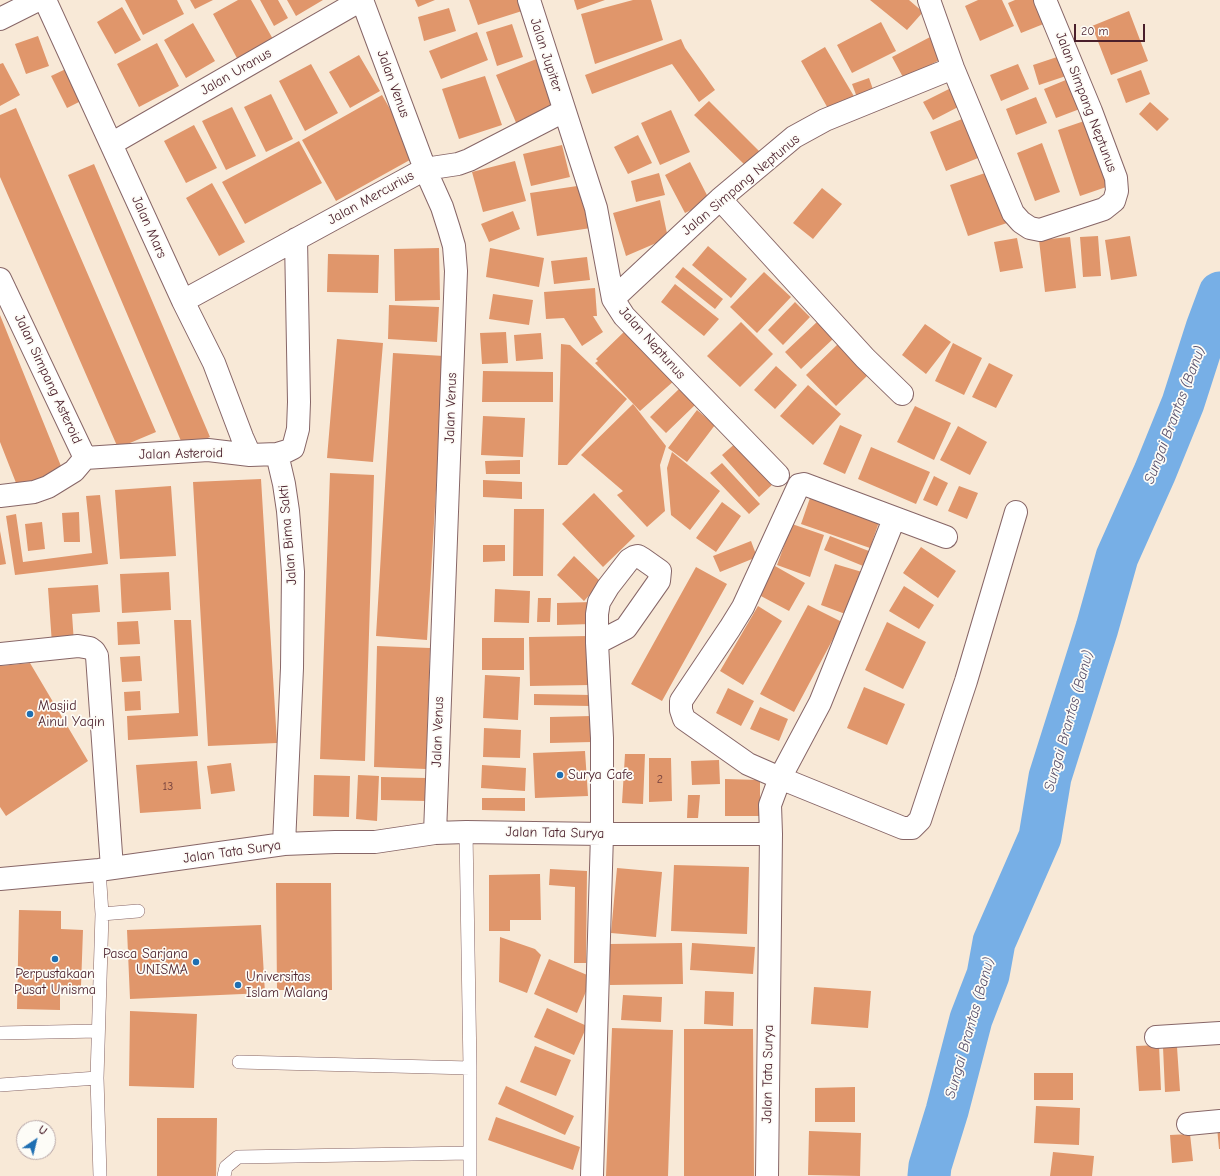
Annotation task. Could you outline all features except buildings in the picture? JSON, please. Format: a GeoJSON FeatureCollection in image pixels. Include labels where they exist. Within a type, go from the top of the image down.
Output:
{"type":"FeatureCollection","features":[{"type":"Feature","properties":{"kind":"street"},"geometry":{"type":"LineString","coordinates":[[0,20],[38,0]]}},
{"type":"Feature","properties":{"kind":"street","name":"Jalan Mars"},"geometry":{"type":"LineString","coordinates":[[45,0],[183,301],[214,363],[250,455]]}},
{"type":"Feature","properties":{"kind":"street","name":"Jalan Uranus"},"geometry":{"type":"LineString","coordinates":[[111,144],[362,0]]}},
{"type":"Feature","properties":{"kind":"street","name":"Jalan Venus"},"geometry":{"type":"LineString","coordinates":[[362,0],[424,169],[442,207],[454,246],[456,271],[435,833]]}},
{"type":"Feature","properties":{"kind":"street","name":"Jalan Jupiter"},"geometry":{"type":"LineString","coordinates":[[529,0],[564,111]]}},
{"type":"Feature","properties":{"kind":"street","name":"Jalan Simpang Neptunus"},"geometry":{"type":"LineString","coordinates":[[929,0],[953,68],[1013,213],[1030,228],[1040,230],[1104,209],[1114,202],[1117,191],[1116,178],[1091,111],[1045,0]]}},
{"type":"Feature","properties":{"kind":"street","name":"Jalan Simpang Neptunus"},"geometry":{"type":"LineString","coordinates":[[613,299],[720,199],[794,137],[825,120],[953,68]]}},
{"type":"Feature","properties":{"kind":"street","name":"Jalan Mercurius"},"geometry":{"type":"LineString","coordinates":[[183,301],[424,169],[458,164],[469,160],[564,111]]}},
{"type":"Feature","properties":{"kind":"street","name":"Jalan Neptunus"},"geometry":{"type":"LineString","coordinates":[[564,111],[596,208],[613,299],[624,316],[778,475]]}},
{"type":"Feature","properties":{"kind":"street"},"geometry":{"type":"LineString","coordinates":[[720,199],[865,358],[902,394]]}},
{"type":"Feature","properties":{"kind":"street"},"geometry":{"type":"LineString","coordinates":[[277,454],[293,448],[298,429],[299,387],[296,239]]}},
{"type":"Feature","properties":{"kind":"street","name":"Jalan Simpang Asteroid"},"geometry":{"type":"LineString","coordinates":[[0,279],[85,458]]}},
{"type":"Feature","properties":{"kind":"street","name":"Jalan Asteroid"},"geometry":{"type":"LineString","coordinates":[[85,458],[208,450],[250,455],[277,454]]}},
{"type":"Feature","properties":{"kind":"street","name":"Jalan Bima Sakti"},"geometry":{"type":"LineString","coordinates":[[277,454],[288,511],[293,572],[292,668],[284,844]]}},
{"type":"Feature","properties":{"kind":"street"},"geometry":{"type":"LineString","coordinates":[[0,496],[34,492],[48,487],[74,471],[85,458]]}},
{"type":"Feature","properties":{"kind":"street"},"geometry":{"type":"LineString","coordinates":[[946,537],[894,519],[804,484],[799,485],[743,607],[681,701],[681,710],[684,719],[748,764],[903,828],[912,828],[920,820],[966,681],[1016,512]]}},
{"type":"Feature","properties":{"kind":"street"},"geometry":{"type":"LineString","coordinates":[[770,834],[770,805],[780,778],[820,704],[894,519]]}},
{"type":"Feature","properties":{"kind":"street"},"geometry":{"type":"LineString","coordinates":[[592,1176],[602,834],[602,738],[597,643]]}},
{"type":"Feature","properties":{"kind":"street"},"geometry":{"type":"LineString","coordinates":[[0,654],[78,646],[90,648],[97,656],[106,869]]}},
{"type":"Feature","properties":{"kind":"street","name":"Jalan Tata Surya"},"geometry":{"type":"LineString","coordinates":[[0,879],[106,869],[284,844],[375,842],[435,833],[770,834],[767,1176]]}},
{"type":"Feature","properties":{"kind":"street"},"geometry":{"type":"LineString","coordinates":[[1156,1037],[1220,1033]]}},
{"type":"Feature","properties":{"kind":"street"},"geometry":{"type":"LineString","coordinates":[[1188,1124],[1220,1122]]}},
{"type":"Feature","properties":{"kind":"lane"},"geometry":{"type":"LineString","coordinates":[[466,832],[470,1068],[470,1176]]}},
{"type":"Feature","properties":{"kind":"lane"},"geometry":{"type":"LineString","coordinates":[[100,1176],[98,1031],[102,914],[106,869]]}},
{"type":"Feature","properties":{"kind":"lane"},"geometry":{"type":"LineString","coordinates":[[102,914],[138,911]]}},
{"type":"Feature","properties":{"kind":"lane"},"geometry":{"type":"LineString","coordinates":[[0,1033],[98,1031]]}},
{"type":"Feature","properties":{"kind":"lane"},"geometry":{"type":"LineString","coordinates":[[239,1062],[470,1068]]}},
{"type":"Feature","properties":{"kind":"lane"},"geometry":{"type":"LineString","coordinates":[[0,1085],[98,1078]]}},
{"type":"Feature","properties":{"kind":"lane"},"geometry":{"type":"LineString","coordinates":[[224,1176],[226,1167],[238,1157],[470,1153]]}},
{"type":"Feature","properties":{"kind":"waterway","name":"Sungai Brantas (Banu)"},"geometry":{"type":"LineString","coordinates":[[929,1176],[930,1166],[947,1111],[971,1019],[988,975],[994,942],[1040,837],[1050,777],[1097,628],[1117,557],[1155,472],[1183,403],[1220,293]]}},
{"type":"Feature","properties":{"kind":"place","name":"Masjid Ainul Yaqin"},"geometry":{"type":"Point","coordinates":[30,714]}},
{"type":"Feature","properties":{"kind":"place","name":"Surya Cafe"},"geometry":{"type":"Point","coordinates":[560,775]}},
{"type":"Feature","properties":{"kind":"place","name":"Perpustakaan Pusat Unisma"},"geometry":{"type":"Point","coordinates":[55,959]}},
{"type":"Feature","properties":{"kind":"place","name":"Pasca Sarjana UNISMA"},"geometry":{"type":"Point","coordinates":[196,962]}},
{"type":"Feature","properties":{"kind":"place","name":"Universitas Islam Malang"},"geometry":{"type":"Point","coordinates":[238,985]}}]}
